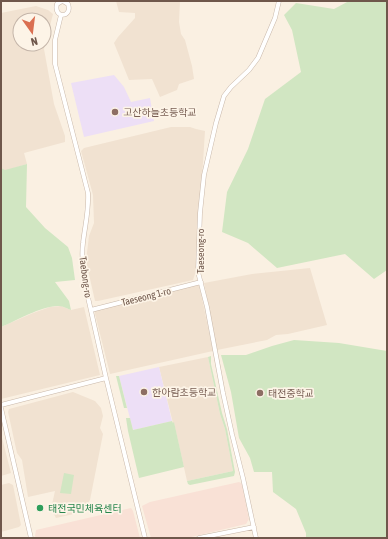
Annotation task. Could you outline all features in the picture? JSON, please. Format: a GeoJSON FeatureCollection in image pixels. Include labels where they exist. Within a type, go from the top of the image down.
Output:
{"type":"FeatureCollection","features":[{"type":"Feature","properties":{"kind":"street"},"geometry":{"type":"LineString","coordinates":[[63,1],[68,4],[69,8],[66,14],[61,15],[57,12],[56,4],[63,1]]}},
{"type":"Feature","properties":{"kind":"street","name":"Taeseong-ro"},"geometry":{"type":"LineString","coordinates":[[256,538],[223,393],[198,272],[200,213],[204,176],[218,115],[224,96],[249,70],[258,58],[275,18],[279,1]]}},
{"type":"Feature","properties":{"kind":"street","name":"Taebong-ro"},"geometry":{"type":"LineString","coordinates":[[61,15],[55,40],[55,64],[88,193],[88,209],[82,260],[85,284],[145,538]]}},
{"type":"Feature","properties":{"kind":"street","name":"Taeseong 1-ro"},"geometry":{"type":"LineString","coordinates":[[91,310],[201,282]]}},
{"type":"Feature","properties":{"kind":"street"},"geometry":{"type":"LineString","coordinates":[[1,404],[106,378]]}},
{"type":"Feature","properties":{"kind":"street"},"geometry":{"type":"LineString","coordinates":[[1,408],[31,538]]}},
{"type":"Feature","properties":{"kind":"street"},"geometry":{"type":"LineString","coordinates":[[199,538],[254,527]]}},
{"type":"Feature","properties":{"kind":"shaded area"},"geometry":{"type":"Polygon","coordinates":[[[116,1],[180,1],[179,22],[181,34],[185,40],[194,79],[179,84],[177,90],[160,97],[152,79],[129,80],[114,43],[135,18],[135,13],[119,12],[116,1]]]}},
{"type":"Feature","properties":{"kind":"shaded area"},"geometry":{"type":"Polygon","coordinates":[[[36,6],[50,12],[12,12],[12,52],[45,52],[54,104],[65,136],[65,142],[24,153],[27,164],[5,171],[1,168],[1,13],[36,6]]]}},
{"type":"Feature","properties":{"kind":"shaded area","name":"고산하늘초등학교"},"geometry":{"type":"Polygon","coordinates":[[[114,75],[124,87],[131,102],[150,98],[154,121],[84,137],[71,83],[114,75]]]}},
{"type":"Feature","properties":{"kind":"shaded area"},"geometry":{"type":"Polygon","coordinates":[[[171,127],[190,127],[205,131],[196,271],[193,280],[95,301],[86,261],[89,236],[94,223],[93,195],[81,151],[84,148],[171,127]]]}},
{"type":"Feature","properties":{"kind":"shaded area"},"geometry":{"type":"Polygon","coordinates":[[[310,268],[327,325],[288,334],[276,335],[267,340],[217,350],[204,283],[252,274],[310,268]]]}},
{"type":"Feature","properties":{"kind":"shaded area"},"geometry":{"type":"Polygon","coordinates":[[[199,284],[213,351],[110,374],[94,310],[199,284]]]}},
{"type":"Feature","properties":{"kind":"shaded area"},"geometry":{"type":"Polygon","coordinates":[[[61,306],[71,310],[84,307],[100,375],[1,399],[1,327],[50,307],[61,306]]]}},
{"type":"Feature","properties":{"kind":"shaded area"},"geometry":{"type":"Polygon","coordinates":[[[208,357],[233,471],[187,481],[174,423],[159,367],[208,357]]]}},
{"type":"Feature","properties":{"kind":"shaded area","name":"한아람초등학교"},"geometry":{"type":"Polygon","coordinates":[[[159,367],[172,421],[133,430],[119,376],[159,367]]]}},
{"type":"Feature","properties":{"kind":"shaded area"},"geometry":{"type":"Polygon","coordinates":[[[73,392],[95,401],[101,408],[103,416],[100,428],[103,434],[90,500],[85,508],[78,513],[56,518],[51,509],[55,491],[28,497],[22,460],[17,453],[8,412],[9,409],[73,392]]]}},
{"type":"Feature","properties":{"kind":"shaded area"},"geometry":{"type":"Polygon","coordinates":[[[1,434],[11,473],[1,476],[1,434]]]}},
{"type":"Feature","properties":{"kind":"shaded area"},"geometry":{"type":"Polygon","coordinates":[[[239,482],[242,484],[249,519],[246,524],[187,538],[151,538],[142,506],[150,502],[239,482]]]}},
{"type":"Feature","properties":{"kind":"shaded area"},"geometry":{"type":"Polygon","coordinates":[[[9,483],[13,485],[21,525],[19,527],[1,532],[1,485],[9,483]]]}},
{"type":"Feature","properties":{"kind":"shaded area"},"geometry":{"type":"Polygon","coordinates":[[[131,508],[140,538],[36,538],[35,536],[36,530],[131,508]]]}},
{"type":"Feature","properties":{"kind":"green space"},"geometry":{"type":"Polygon","coordinates":[[[349,1],[387,1],[387,270],[374,279],[345,254],[277,268],[248,243],[222,232],[227,192],[248,149],[265,99],[301,72],[292,30],[284,15],[296,3],[334,9],[349,1]]]}},
{"type":"Feature","properties":{"kind":"green space"},"geometry":{"type":"Polygon","coordinates":[[[27,164],[26,207],[45,228],[68,247],[72,258],[75,280],[55,282],[69,301],[71,310],[64,307],[53,306],[1,327],[1,168],[5,170],[27,164]]]}},
{"type":"Feature","properties":{"kind":"green space"},"geometry":{"type":"Polygon","coordinates":[[[294,340],[339,343],[387,351],[387,538],[306,538],[306,533],[296,509],[273,492],[272,472],[254,472],[250,458],[239,438],[231,392],[221,355],[246,355],[294,340]]]}},
{"type":"Feature","properties":{"kind":"green space"},"geometry":{"type":"Polygon","coordinates":[[[211,356],[211,364],[227,429],[235,472],[234,476],[190,485],[187,481],[233,471],[208,357],[211,356]]]}},
{"type":"Feature","properties":{"kind":"green space"},"geometry":{"type":"Polygon","coordinates":[[[116,376],[119,376],[127,408],[124,408],[116,376]]]}},
{"type":"Feature","properties":{"kind":"green space"},"geometry":{"type":"Polygon","coordinates":[[[126,418],[130,418],[133,430],[172,421],[173,423],[174,422],[184,467],[139,478],[126,418]]]}},
{"type":"Feature","properties":{"kind":"green space"},"geometry":{"type":"Polygon","coordinates":[[[64,473],[74,475],[71,494],[60,493],[64,473]]]}},
{"type":"Feature","properties":{"kind":"place","name":"고산하늘초등학교"},"geometry":{"type":"Point","coordinates":[115,112]}},
{"type":"Feature","properties":{"kind":"place","name":"한아람초등학교"},"geometry":{"type":"Point","coordinates":[144,392]}},
{"type":"Feature","properties":{"kind":"place","name":"태전중학교"},"geometry":{"type":"Point","coordinates":[260,393]}},
{"type":"Feature","properties":{"kind":"place","name":"태전국민체육센터"},"geometry":{"type":"Point","coordinates":[40,508]}}]}
